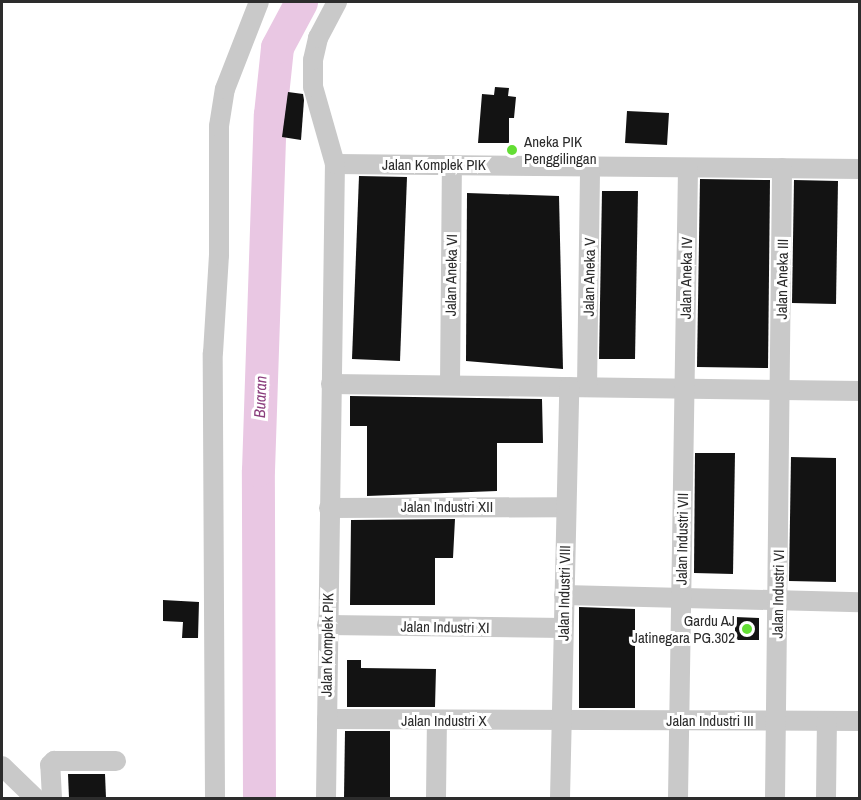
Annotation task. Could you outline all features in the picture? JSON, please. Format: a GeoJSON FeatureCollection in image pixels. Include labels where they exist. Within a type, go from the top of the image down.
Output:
{"type":"FeatureCollection","features":[{"type":"Feature","properties":{"kind":"street"},"geometry":{"type":"LineString","coordinates":[[215,798],[213,353],[219,255],[219,126],[225,89],[259,2]]}},
{"type":"Feature","properties":{"kind":"street"},"geometry":{"type":"LineString","coordinates":[[335,164],[313,87],[313,60],[318,38],[337,2]]}},
{"type":"Feature","properties":{"kind":"street","name":"Jalan Komplek PIK"},"geometry":{"type":"LineString","coordinates":[[326,798],[335,164],[860,169]]}},
{"type":"Feature","properties":{"kind":"street","name":"Jalan Aneka VI"},"geometry":{"type":"LineString","coordinates":[[450,385],[453,165]]}},
{"type":"Feature","properties":{"kind":"street","name":"Jalan Aneka V"},"geometry":{"type":"LineString","coordinates":[[578,387],[590,167]]}},
{"type":"Feature","properties":{"kind":"street","name":"Jalan Aneka IV"},"geometry":{"type":"LineString","coordinates":[[684,388],[688,168]]}},
{"type":"Feature","properties":{"kind":"street","name":"Jalan Aneka III"},"geometry":{"type":"LineString","coordinates":[[781,389],[782,168]]}},
{"type":"Feature","properties":{"kind":"street"},"geometry":{"type":"LineString","coordinates":[[331,384],[860,391]]}},
{"type":"Feature","properties":{"kind":"street","name":"Jalan Industri VIII"},"geometry":{"type":"LineString","coordinates":[[560,798],[566,507],[578,387]]}},
{"type":"Feature","properties":{"kind":"street","name":"Jalan Industri VII"},"geometry":{"type":"LineString","coordinates":[[678,798],[684,388]]}},
{"type":"Feature","properties":{"kind":"street","name":"Jalan Industri VI"},"geometry":{"type":"LineString","coordinates":[[775,798],[781,389]]}},
{"type":"Feature","properties":{"kind":"street","name":"Jalan Industri XII"},"geometry":{"type":"LineString","coordinates":[[329,508],[566,507]]}},
{"type":"Feature","properties":{"kind":"street"},"geometry":{"type":"LineString","coordinates":[[564,595],[860,602]]}},
{"type":"Feature","properties":{"kind":"street","name":"Jalan Industri XI"},"geometry":{"type":"LineString","coordinates":[[327,625],[563,628]]}},
{"type":"Feature","properties":{"kind":"street","name":"Jalan Industri X"},"geometry":{"type":"LineString","coordinates":[[327,719],[561,721]]}},
{"type":"Feature","properties":{"kind":"street"},"geometry":{"type":"LineString","coordinates":[[436,798],[437,721]]}},
{"type":"Feature","properties":{"kind":"street","name":"Jalan Industri III"},"geometry":{"type":"LineString","coordinates":[[561,721],[860,722]]}},
{"type":"Feature","properties":{"kind":"street"},"geometry":{"type":"LineString","coordinates":[[826,798],[827,722]]}},
{"type":"Feature","properties":{"kind":"street"},"geometry":{"type":"LineString","coordinates":[[52,798],[50,765],[54,761],[116,761]]}},
{"type":"Feature","properties":{"kind":"street"},"geometry":{"type":"LineString","coordinates":[[2,766],[35,798]]}},
{"type":"Feature","properties":{"kind":"building"},"geometry":{"type":"Polygon","coordinates":[[[495,87],[509,88],[508,96],[516,97],[514,118],[509,118],[509,143],[478,143],[482,94],[494,95],[495,87]]]}},
{"type":"Feature","properties":{"kind":"building"},"geometry":{"type":"Polygon","coordinates":[[[288,92],[303,94],[301,140],[282,137],[288,92]]]}},
{"type":"Feature","properties":{"kind":"building"},"geometry":{"type":"Polygon","coordinates":[[[627,111],[669,113],[667,145],[625,143],[627,111]]]}},
{"type":"Feature","properties":{"kind":"building"},"geometry":{"type":"Polygon","coordinates":[[[359,176],[407,177],[400,361],[352,359],[359,176]]]}},
{"type":"Feature","properties":{"kind":"building"},"geometry":{"type":"Polygon","coordinates":[[[700,179],[770,180],[768,368],[697,367],[700,179]]]}},
{"type":"Feature","properties":{"kind":"building"},"geometry":{"type":"Polygon","coordinates":[[[794,180],[838,181],[836,304],[792,303],[794,180]]]}},
{"type":"Feature","properties":{"kind":"building"},"geometry":{"type":"Polygon","coordinates":[[[602,191],[638,191],[635,359],[599,359],[602,191]]]}},
{"type":"Feature","properties":{"kind":"building"},"geometry":{"type":"Polygon","coordinates":[[[467,193],[559,196],[563,369],[466,361],[467,193]]]}},
{"type":"Feature","properties":{"kind":"building"},"geometry":{"type":"Polygon","coordinates":[[[350,396],[542,399],[543,443],[497,443],[497,491],[367,496],[367,426],[350,426],[350,396]]]}},
{"type":"Feature","properties":{"kind":"building"},"geometry":{"type":"Polygon","coordinates":[[[695,453],[735,453],[733,574],[694,573],[695,453]]]}},
{"type":"Feature","properties":{"kind":"building"},"geometry":{"type":"Polygon","coordinates":[[[791,457],[836,458],[836,582],[789,581],[791,457]]]}},
{"type":"Feature","properties":{"kind":"building"},"geometry":{"type":"Polygon","coordinates":[[[455,519],[453,558],[435,558],[435,605],[350,605],[351,520],[455,519]]]}},
{"type":"Feature","properties":{"kind":"building"},"geometry":{"type":"Polygon","coordinates":[[[163,600],[199,602],[198,638],[182,638],[183,622],[163,621],[163,600]]]}},
{"type":"Feature","properties":{"kind":"building"},"geometry":{"type":"Polygon","coordinates":[[[579,607],[635,609],[635,708],[579,708],[579,607]]]}},
{"type":"Feature","properties":{"kind":"building","name":"Gardu AJ Jatinegara PG.302"},"geometry":{"type":"Polygon","coordinates":[[[735,617],[759,618],[759,640],[735,640],[735,617]]]}},
{"type":"Feature","properties":{"kind":"building"},"geometry":{"type":"Polygon","coordinates":[[[347,660],[361,660],[361,668],[436,669],[435,707],[347,707],[347,660]]]}},
{"type":"Feature","properties":{"kind":"building"},"geometry":{"type":"Polygon","coordinates":[[[345,731],[390,731],[390,798],[344,798],[345,731]]]}},
{"type":"Feature","properties":{"kind":"building"},"geometry":{"type":"Polygon","coordinates":[[[68,774],[105,774],[106,798],[69,798],[68,774]]]}},
{"type":"Feature","properties":{"kind":"waterway","name":"Buaran"},"geometry":{"type":"LineString","coordinates":[[259,798],[258,470],[270,114],[277,47],[301,2]]}},
{"type":"Feature","properties":{"kind":"place","name":"Aneka PIK Penggilingan"},"geometry":{"type":"Point","coordinates":[512,150]}},
{"type":"Feature","properties":{"kind":"place","name":"Gardu AJ Jatinegara PG.302"},"geometry":{"type":"Point","coordinates":[747,629]}}]}
